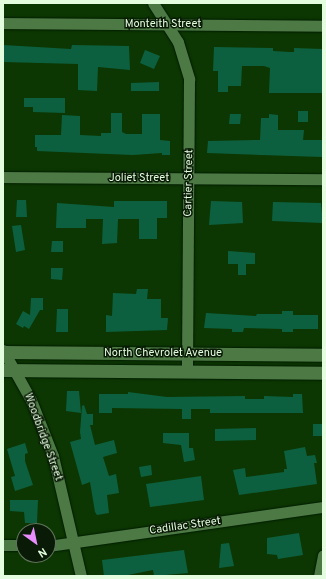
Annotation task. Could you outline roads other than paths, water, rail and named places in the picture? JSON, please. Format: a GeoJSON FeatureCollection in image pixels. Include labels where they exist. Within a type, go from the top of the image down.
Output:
{"type":"FeatureCollection","features":[{"type":"Feature","properties":{"kind":"street","name":"Cartier Street"},"geometry":{"type":"LineString","coordinates":[[153,3],[168,24],[182,52],[189,79],[187,371]]}},
{"type":"Feature","properties":{"kind":"street","name":"Monteith Street"},"geometry":{"type":"LineString","coordinates":[[3,23],[323,26]]}},
{"type":"Feature","properties":{"kind":"street","name":"Joliet Street"},"geometry":{"type":"LineString","coordinates":[[3,176],[323,179]]}},
{"type":"Feature","properties":{"kind":"street","name":"North Chevrolet Avenue"},"geometry":{"type":"LineString","coordinates":[[3,351],[323,355]]}},
{"type":"Feature","properties":{"kind":"street","name":"Woodbridge Street"},"geometry":{"type":"LineString","coordinates":[[3,351],[9,370],[31,400],[53,456],[81,576]]}},
{"type":"Feature","properties":{"kind":"street","name":"North Chevrolet Avenue"},"geometry":{"type":"LineString","coordinates":[[9,370],[323,373]]}},
{"type":"Feature","properties":{"kind":"street","name":"Cadillac Street"},"geometry":{"type":"LineString","coordinates":[[56,545],[323,507]]}},
{"type":"Feature","properties":{"kind":"street"},"geometry":{"type":"LineString","coordinates":[[3,545],[16,545]]}},
{"type":"Feature","properties":{"kind":"street"},"geometry":{"type":"LineString","coordinates":[[319,576],[323,555]]}}]}
